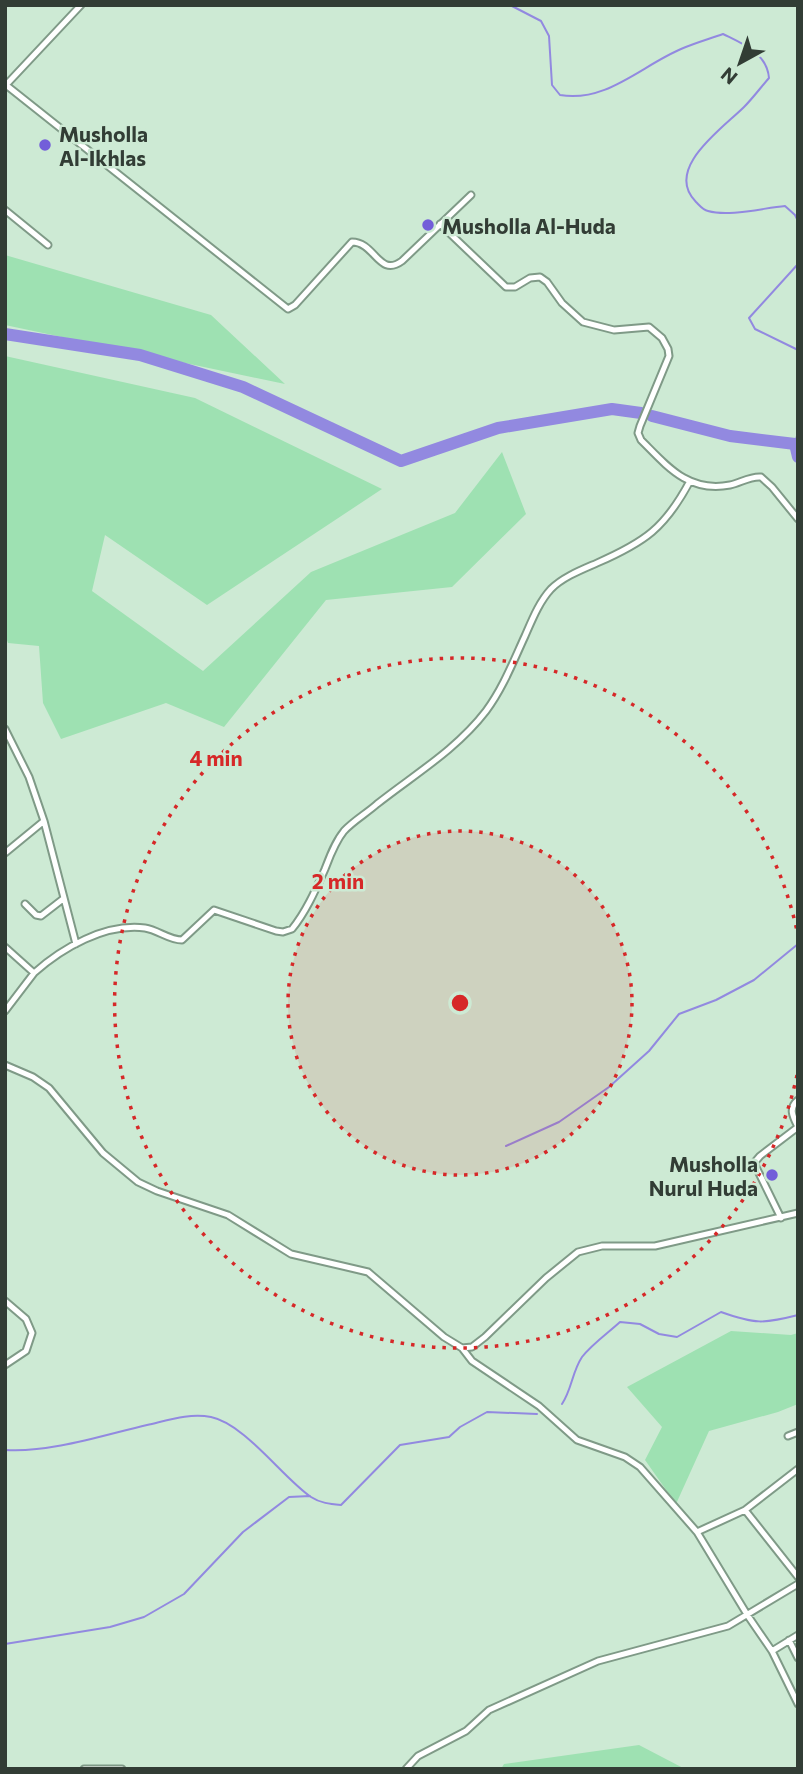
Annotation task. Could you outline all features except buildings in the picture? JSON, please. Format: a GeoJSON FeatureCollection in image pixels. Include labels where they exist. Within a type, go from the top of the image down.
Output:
{"type":"FeatureCollection","features":[{"type":"Feature","properties":{"kind":"street"},"geometry":{"type":"LineString","coordinates":[[81,5],[6,86],[288,309],[295,305],[352,242],[361,243],[391,267],[402,261],[471,195]]}},
{"type":"Feature","properties":{"kind":"street"},"geometry":{"type":"LineString","coordinates":[[5,210],[48,246]]}},
{"type":"Feature","properties":{"kind":"street"},"geometry":{"type":"LineString","coordinates":[[440,224],[506,287],[514,287],[530,278],[540,277],[583,322],[614,330],[643,327],[658,333],[667,344],[669,356],[640,426],[639,436],[673,472],[690,481],[719,486],[761,477],[798,519]]}},
{"type":"Feature","properties":{"kind":"street"},"geometry":{"type":"LineString","coordinates":[[5,1012],[34,974],[63,950],[107,932],[139,928],[182,940],[214,910],[276,931],[292,929],[318,885],[344,832],[405,783],[439,760],[465,736],[486,711],[508,674],[547,593],[563,579],[650,534],[677,506],[690,481]]}},
{"type":"Feature","properties":{"kind":"street"},"geometry":{"type":"LineString","coordinates":[[5,729],[29,777],[44,821],[76,944]]}},
{"type":"Feature","properties":{"kind":"street"},"geometry":{"type":"LineString","coordinates":[[5,853],[44,821]]}},
{"type":"Feature","properties":{"kind":"street"},"geometry":{"type":"LineString","coordinates":[[25,904],[39,916],[63,899]]}},
{"type":"Feature","properties":{"kind":"street"},"geometry":{"type":"LineString","coordinates":[[5,947],[34,974]]}},
{"type":"Feature","properties":{"kind":"street"},"geometry":{"type":"LineString","coordinates":[[5,1065],[26,1073],[50,1088],[103,1153],[138,1182],[228,1215],[291,1254],[368,1272],[444,1337],[462,1348],[472,1361],[539,1406],[577,1440],[625,1457],[640,1467],[697,1532],[772,1651],[798,1704]]}},
{"type":"Feature","properties":{"kind":"street"},"geometry":{"type":"LineString","coordinates":[[780,1218],[754,1163],[798,1127],[791,1110],[798,1100]]}},
{"type":"Feature","properties":{"kind":"street"},"geometry":{"type":"LineString","coordinates":[[462,1348],[472,1347],[485,1338],[578,1252],[602,1246],[655,1246],[798,1213]]}},
{"type":"Feature","properties":{"kind":"street"},"geometry":{"type":"LineString","coordinates":[[5,1301],[26,1319],[32,1334],[26,1351],[5,1365]]}},
{"type":"Feature","properties":{"kind":"street"},"geometry":{"type":"LineString","coordinates":[[788,1436],[798,1432]]}},
{"type":"Feature","properties":{"kind":"street"},"geometry":{"type":"LineString","coordinates":[[697,1532],[745,1510],[798,1469]]}},
{"type":"Feature","properties":{"kind":"street"},"geometry":{"type":"LineString","coordinates":[[745,1510],[798,1577]]}},
{"type":"Feature","properties":{"kind":"street"},"geometry":{"type":"LineString","coordinates":[[406,1769],[418,1756],[466,1731],[486,1711],[612,1657],[728,1626],[798,1584]]}},
{"type":"Feature","properties":{"kind":"street"},"geometry":{"type":"LineString","coordinates":[[772,1651],[798,1635]]}},
{"type":"Feature","properties":{"kind":"street"},"geometry":{"type":"LineString","coordinates":[[789,1640],[798,1658]]}},
{"type":"Feature","properties":{"kind":"street"},"geometry":{"type":"LineString","coordinates":[[85,1769],[122,1769]]}},
{"type":"Feature","properties":{"kind":"green space"},"geometry":{"type":"Polygon","coordinates":[[[5,255],[211,315],[285,384],[5,325],[5,255]]]}},
{"type":"Feature","properties":{"kind":"green space"},"geometry":{"type":"Polygon","coordinates":[[[5,356],[195,398],[382,489],[207,605],[105,535],[92,591],[203,671],[311,572],[455,513],[502,452],[526,514],[452,587],[326,600],[224,727],[166,703],[61,739],[43,703],[39,646],[8,643],[5,635],[5,356]]]}},
{"type":"Feature","properties":{"kind":"green space"},"geometry":{"type":"Polygon","coordinates":[[[731,1331],[791,1335],[798,1333],[798,1404],[709,1431],[676,1504],[645,1460],[662,1427],[627,1387],[731,1331]]]}},
{"type":"Feature","properties":{"kind":"green space"},"geometry":{"type":"Polygon","coordinates":[[[639,1745],[685,1769],[501,1769],[504,1764],[639,1745]]]}},
{"type":"Feature","properties":{"kind":"waterway"},"geometry":{"type":"LineString","coordinates":[[510,5],[541,21],[549,36],[552,85],[560,95],[593,94],[681,49],[723,34],[753,50],[764,62],[769,78],[747,104],[700,150],[691,163],[687,176],[688,189],[702,208],[716,213],[785,206],[798,221]]}},
{"type":"Feature","properties":{"kind":"waterway"},"geometry":{"type":"LineString","coordinates":[[798,264],[749,318],[755,329],[798,350]]}},
{"type":"Feature","properties":{"kind":"waterway"},"geometry":{"type":"LineString","coordinates":[[5,334],[140,355],[243,387],[401,461],[498,428],[612,409],[641,413]]}},
{"type":"Feature","properties":{"kind":"waterway"},"geometry":{"type":"LineString","coordinates":[[652,416],[730,436],[795,444],[798,457]]}},
{"type":"Feature","properties":{"kind":"waterway"},"geometry":{"type":"LineString","coordinates":[[795,444],[798,432]]}},
{"type":"Feature","properties":{"kind":"waterway"},"geometry":{"type":"LineString","coordinates":[[506,1146],[559,1122],[609,1087],[649,1051],[679,1014],[716,1000],[754,980],[798,944]]}},
{"type":"Feature","properties":{"kind":"waterway"},"geometry":{"type":"LineString","coordinates":[[562,1404],[582,1357],[620,1322],[640,1324],[659,1334],[677,1337],[721,1312],[759,1321],[798,1315]]}},
{"type":"Feature","properties":{"kind":"waterway"},"geometry":{"type":"LineString","coordinates":[[5,1450],[40,1449],[179,1418],[211,1417],[224,1422],[250,1440],[311,1497],[341,1505],[400,1445],[449,1437],[460,1427],[487,1412],[537,1414]]}},
{"type":"Feature","properties":{"kind":"waterway"},"geometry":{"type":"LineString","coordinates":[[5,1644],[110,1627],[144,1617],[184,1594],[243,1532],[289,1497],[310,1496]]}},
{"type":"Feature","properties":{"kind":"place","name":"Musholla Al-Ikhlas"},"geometry":{"type":"Point","coordinates":[45,145]}},
{"type":"Feature","properties":{"kind":"place","name":"Musholla Al-Huda"},"geometry":{"type":"Point","coordinates":[428,225]}},
{"type":"Feature","properties":{"kind":"place","name":"Musholla Nurul Huda"},"geometry":{"type":"Point","coordinates":[772,1175]}}]}
